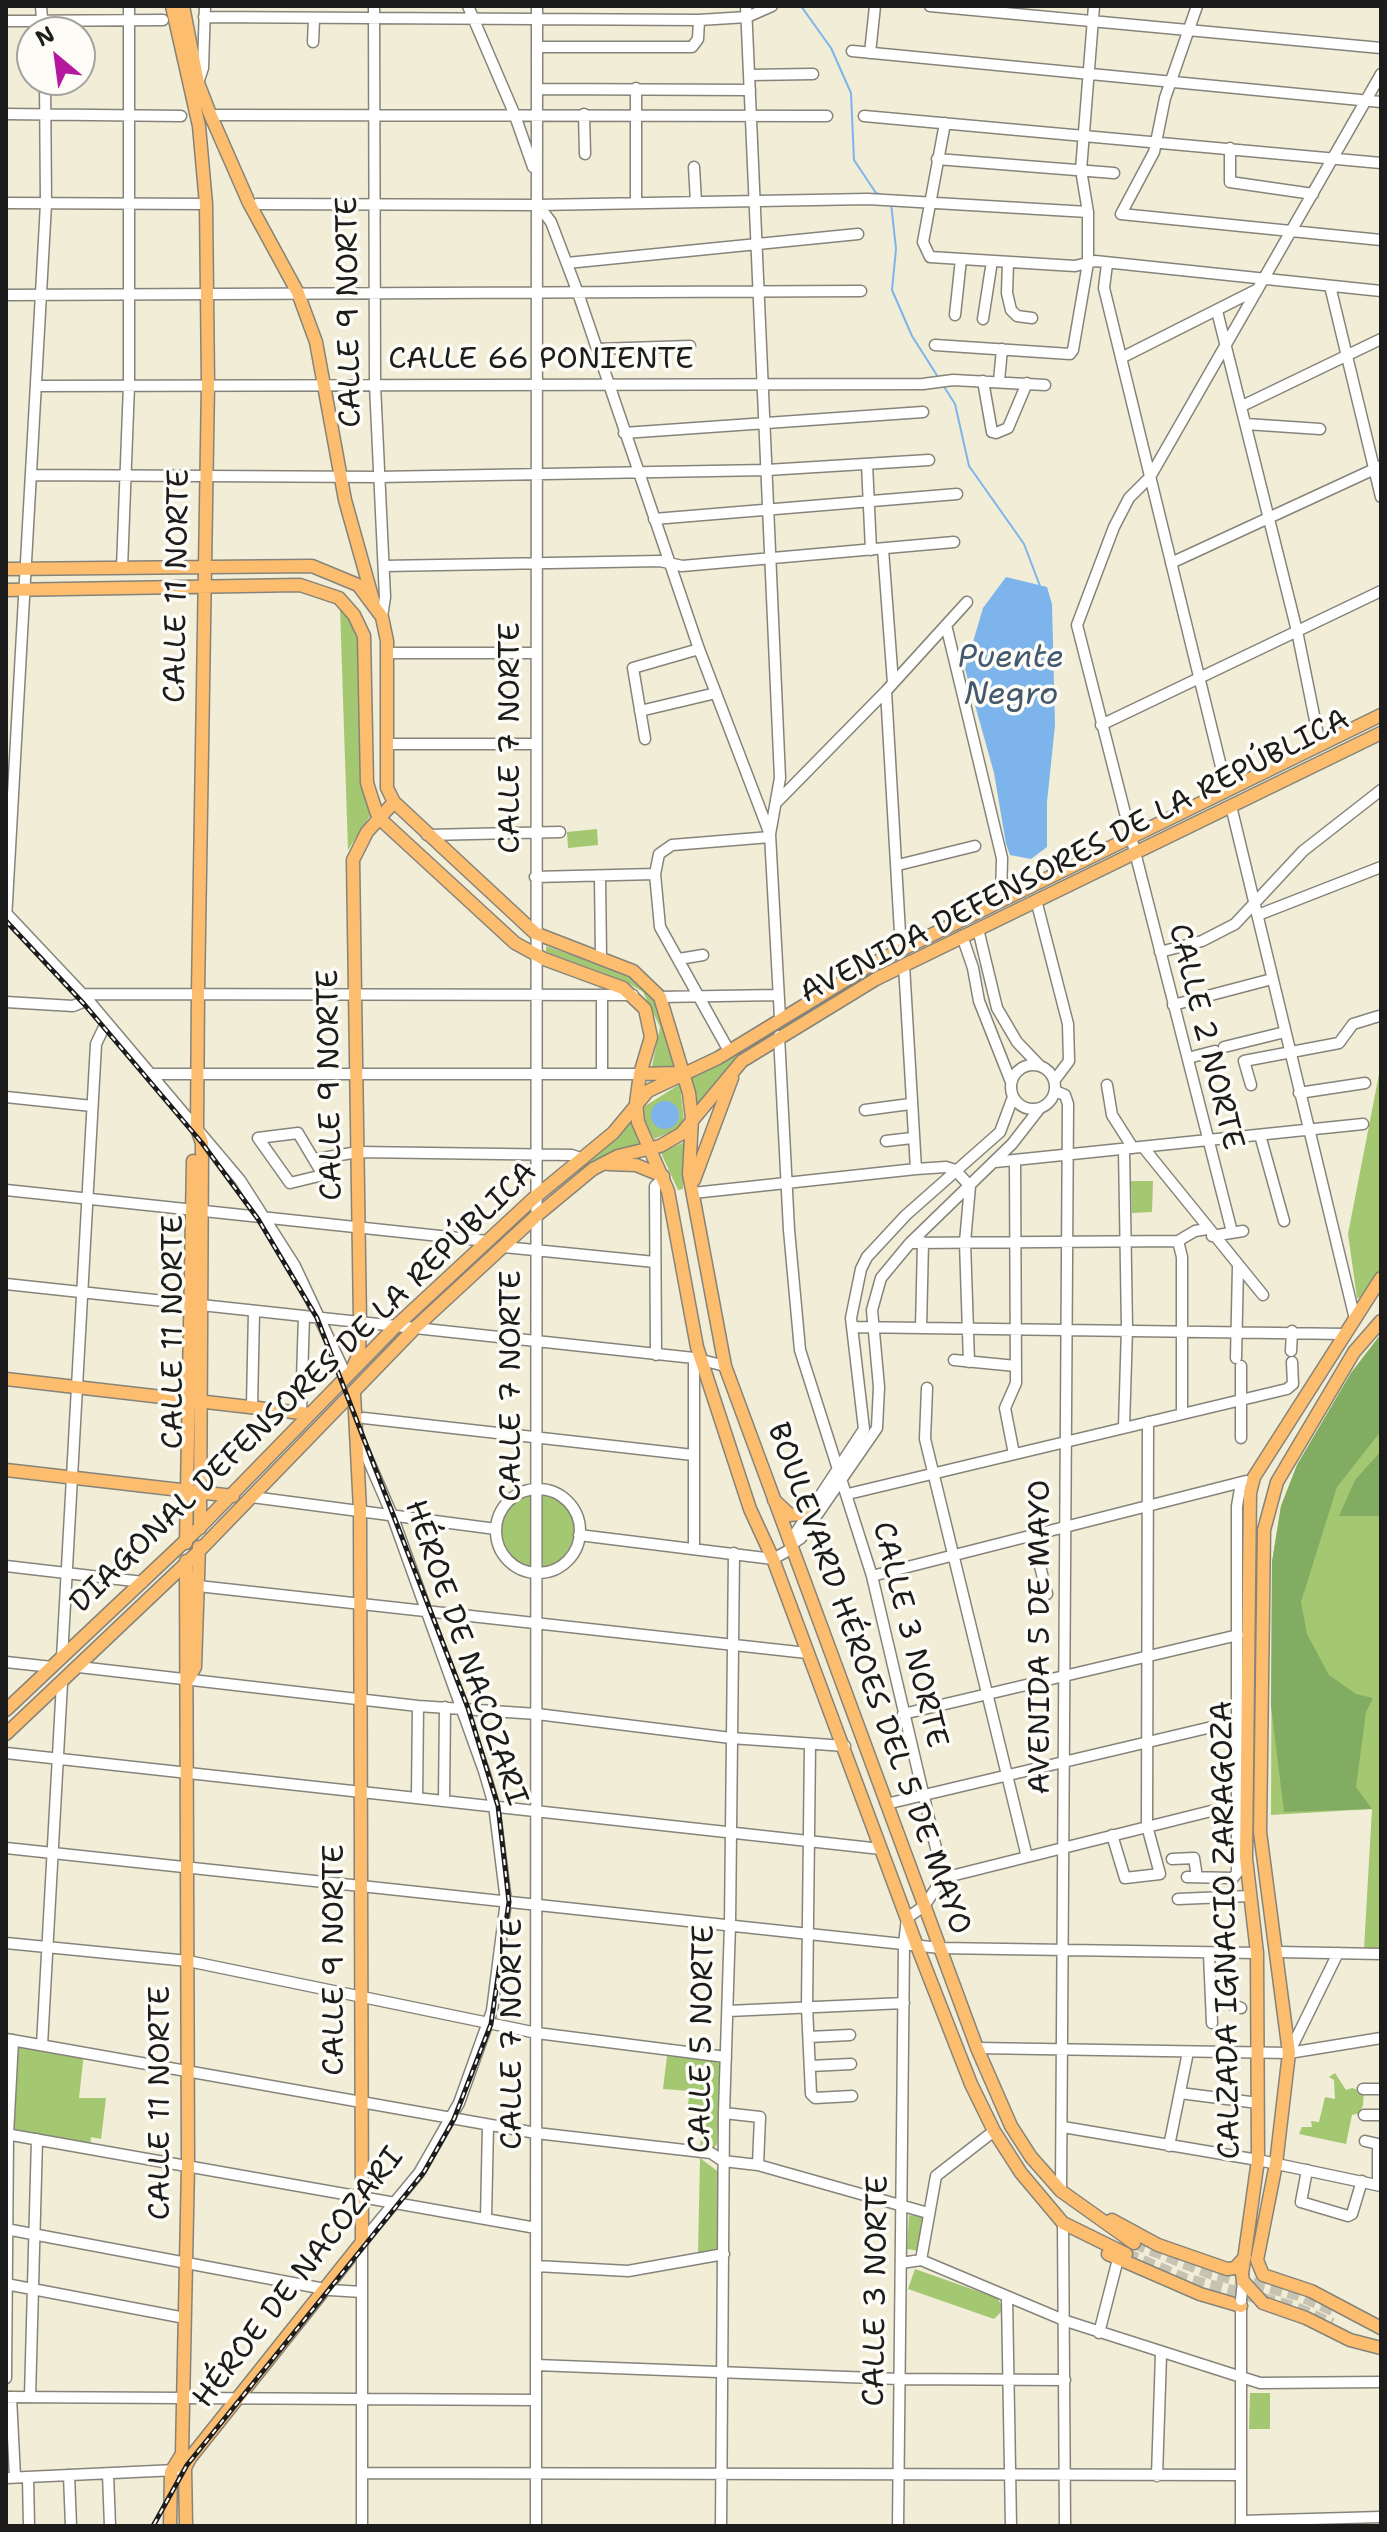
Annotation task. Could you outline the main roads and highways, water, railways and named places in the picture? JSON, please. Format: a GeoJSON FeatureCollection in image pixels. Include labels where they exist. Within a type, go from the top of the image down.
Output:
{"type":"FeatureCollection","features":[{"type":"Feature","properties":{"kind":"main road"},"geometry":{"type":"LineString","coordinates":[[172,6],[185,44]]}},
{"type":"Feature","properties":{"kind":"main road"},"geometry":{"type":"LineString","coordinates":[[183,6],[185,44]]}},
{"type":"Feature","properties":{"kind":"main road","name":"CALLE 9 NORTE"},"geometry":{"type":"LineString","coordinates":[[185,44],[229,162],[298,293],[316,342],[342,475],[373,600]]}},
{"type":"Feature","properties":{"kind":"main road","name":"CALLE 11 NORTE"},"geometry":{"type":"LineString","coordinates":[[170,2526],[171,2472],[182,2454],[184,2399],[189,1773],[189,1678],[185,1668],[186,1540],[194,1492],[196,1398],[194,1134],[197,1129],[199,1074],[208,384],[206,204],[199,126],[185,44]]}},
{"type":"Feature","properties":{"kind":"main road"},"geometry":{"type":"LineString","coordinates":[[6,569],[312,566],[347,578],[373,600],[382,617],[389,653],[387,788],[394,802]]}},
{"type":"Feature","properties":{"kind":"main road"},"geometry":{"type":"LineString","coordinates":[[6,590],[317,588],[339,598],[354,615],[366,648],[367,783],[378,817],[501,932],[535,955],[633,995],[645,1009],[651,1026],[636,1103]]}},
{"type":"Feature","properties":{"kind":"main road","name":"AVENIDA DEFENSORES DE LA REPÚBLICA"},"geometry":{"type":"LineString","coordinates":[[636,1103],[653,1087],[707,1064],[780,1018],[901,950],[1381,715]]}},
{"type":"Feature","properties":{"kind":"main road","name":"AVENIDA DEFENSORES DE LA REPÚBLICA"},"geometry":{"type":"LineString","coordinates":[[649,1149],[671,1140],[692,1123],[739,1064],[779,1036],[904,965],[1381,733]]}},
{"type":"Feature","properties":{"kind":"main road","name":"CALLE 9 NORTE"},"geometry":{"type":"LineString","coordinates":[[347,1377],[359,1354],[360,1322],[353,860],[357,847],[378,817],[394,802]]}},
{"type":"Feature","properties":{"kind":"main road","name":"BOULEVARD HÉROES DEL 5 DE MAYO"},"geometry":{"type":"LineString","coordinates":[[394,802],[535,933],[601,957],[643,977],[660,997],[685,1073],[692,1123],[689,1166],[692,1190],[725,1366],[770,1495],[793,1545],[977,2048],[1011,2126],[1031,2157],[1061,2191],[1126,2252]]}},
{"type":"Feature","properties":{"kind":"main road"},"geometry":{"type":"LineString","coordinates":[[675,1042],[688,1058],[707,1064]]}},
{"type":"Feature","properties":{"kind":"main road"},"geometry":{"type":"LineString","coordinates":[[692,1190],[711,1126],[739,1064]]}},
{"type":"Feature","properties":{"kind":"main road"},"geometry":{"type":"LineString","coordinates":[[640,1074],[685,1073]]}},
{"type":"Feature","properties":{"kind":"main road"},"geometry":{"type":"LineString","coordinates":[[613,1133],[640,1074]]}},
{"type":"Feature","properties":{"kind":"main road","name":"BOULEVARD HÉROES DEL 5 DE MAYO"},"geometry":{"type":"LineString","coordinates":[[636,1103],[639,1131],[664,1177],[697,1359],[750,1509],[773,1559],[845,1746],[907,1918],[911,1945],[971,2084],[994,2131],[1021,2173],[1063,2223],[1126,2252]]}},
{"type":"Feature","properties":{"kind":"main road","name":"DIAGONAL DEFENSORES DE LA REPÚBLICA"},"geometry":{"type":"LineString","coordinates":[[6,1710],[200,1527],[306,1412],[347,1377],[396,1326],[534,1198],[613,1133],[636,1103]]}},
{"type":"Feature","properties":{"kind":"main road","name":"DIAGONAL DEFENSORES DE LA REPÚBLICA"},"geometry":{"type":"LineString","coordinates":[[6,1734],[199,1551],[416,1327],[535,1217],[600,1164],[649,1149]]}},
{"type":"Feature","properties":{"kind":"main road"},"geometry":{"type":"LineString","coordinates":[[600,1164],[636,1165],[664,1177]]}},
{"type":"Feature","properties":{"kind":"main road","name":"CALZADA IGNACIO ZARAGOZA"},"geometry":{"type":"LineString","coordinates":[[1381,1278],[1254,1477],[1243,1505],[1241,1840],[1257,1953],[1258,2103],[1258,2160],[1242,2278],[1263,2303],[1306,2318],[1350,2340],[1381,2347]]}},
{"type":"Feature","properties":{"kind":"main road","name":"CALZADA IGNACIO ZARAGOZA"},"geometry":{"type":"LineString","coordinates":[[1381,1321],[1354,1352],[1277,1482],[1264,1530],[1260,1832],[1289,2053],[1276,2164],[1257,2260],[1260,2273],[1330,2300],[1381,2329]]}},
{"type":"Feature","properties":{"kind":"main road"},"geometry":{"type":"LineString","coordinates":[[6,1379],[306,1412]]}},
{"type":"Feature","properties":{"kind":"main road","name":"CALLE 9 NORTE"},"geometry":{"type":"LineString","coordinates":[[354,1393],[360,1510],[362,2242]]}},
{"type":"Feature","properties":{"kind":"main road"},"geometry":{"type":"LineString","coordinates":[[6,1470],[252,1497]]}},
{"type":"Feature","properties":{"kind":"main road","name":"CALLE 11 NORTE"},"geometry":{"type":"LineString","coordinates":[[189,1678],[195,1667],[200,1527],[194,1492]]}},
{"type":"Feature","properties":{"kind":"main road"},"geometry":{"type":"LineString","coordinates":[[770,1495],[790,1515],[808,1513]]}},
{"type":"Feature","properties":{"kind":"main road"},"geometry":{"type":"LineString","coordinates":[[1061,2191],[1158,2245],[1227,2269],[1235,2268],[1245,2257]]}},
{"type":"Feature","properties":{"kind":"main road","name":"HÉROE DE NACOZARI"},"geometry":{"type":"LineString","coordinates":[[186,2526],[185,2468],[362,2242]]}},
{"type":"Feature","properties":{"kind":"main road"},"geometry":{"type":"LineString","coordinates":[[1126,2252],[1200,2294],[1241,2303]]}},
{"type":"Feature","properties":{"kind":"main road"},"geometry":{"type":"LineString","coordinates":[[1381,2329],[1335,2318],[1381,2347]]}},
{"type":"Feature","properties":{"kind":"water","name":"Puente Negro"},"geometry":{"type":"Polygon","coordinates":[[[1006,577],[1047,587],[1052,604],[1055,725],[1047,802],[1047,847],[1031,859],[1010,855],[1006,844],[994,773],[965,669],[983,608],[1006,577]]]}},
{"type":"Feature","properties":{"kind":"water"},"geometry":{"type":"Polygon","coordinates":[[[665,1101],[675,1105],[679,1115],[675,1125],[665,1129],[655,1125],[651,1115],[655,1105],[665,1101]]]}},
{"type":"Feature","properties":{"kind":"waterway"},"geometry":{"type":"LineString","coordinates":[[801,6],[831,48],[851,93],[854,160],[876,193],[886,196]]}},
{"type":"Feature","properties":{"kind":"waterway"},"geometry":{"type":"LineString","coordinates":[[891,203],[896,249],[892,290],[912,336],[938,377]]}},
{"type":"Feature","properties":{"kind":"waterway"},"geometry":{"type":"LineString","coordinates":[[943,385],[955,404],[969,466],[1024,544],[1040,586]]}},
{"type":"Feature","properties":{"kind":"tunnel"},"geometry":{"type":"LineString","coordinates":[[1134,2243],[1210,2273],[1299,2295],[1337,2312]]}},
{"type":"Feature","properties":{"kind":"tunnel"},"geometry":{"type":"LineString","coordinates":[[1126,2254],[1185,2279],[1294,2307],[1332,2324]]}},
{"type":"Feature","properties":{"kind":"railway"},"geometry":{"type":"LineString","coordinates":[[6,921],[84,1004],[202,1143],[258,1219],[317,1318],[468,1708],[498,1806],[509,1902],[491,2024],[454,2119],[424,2172],[187,2465],[153,2526]]}}]}
